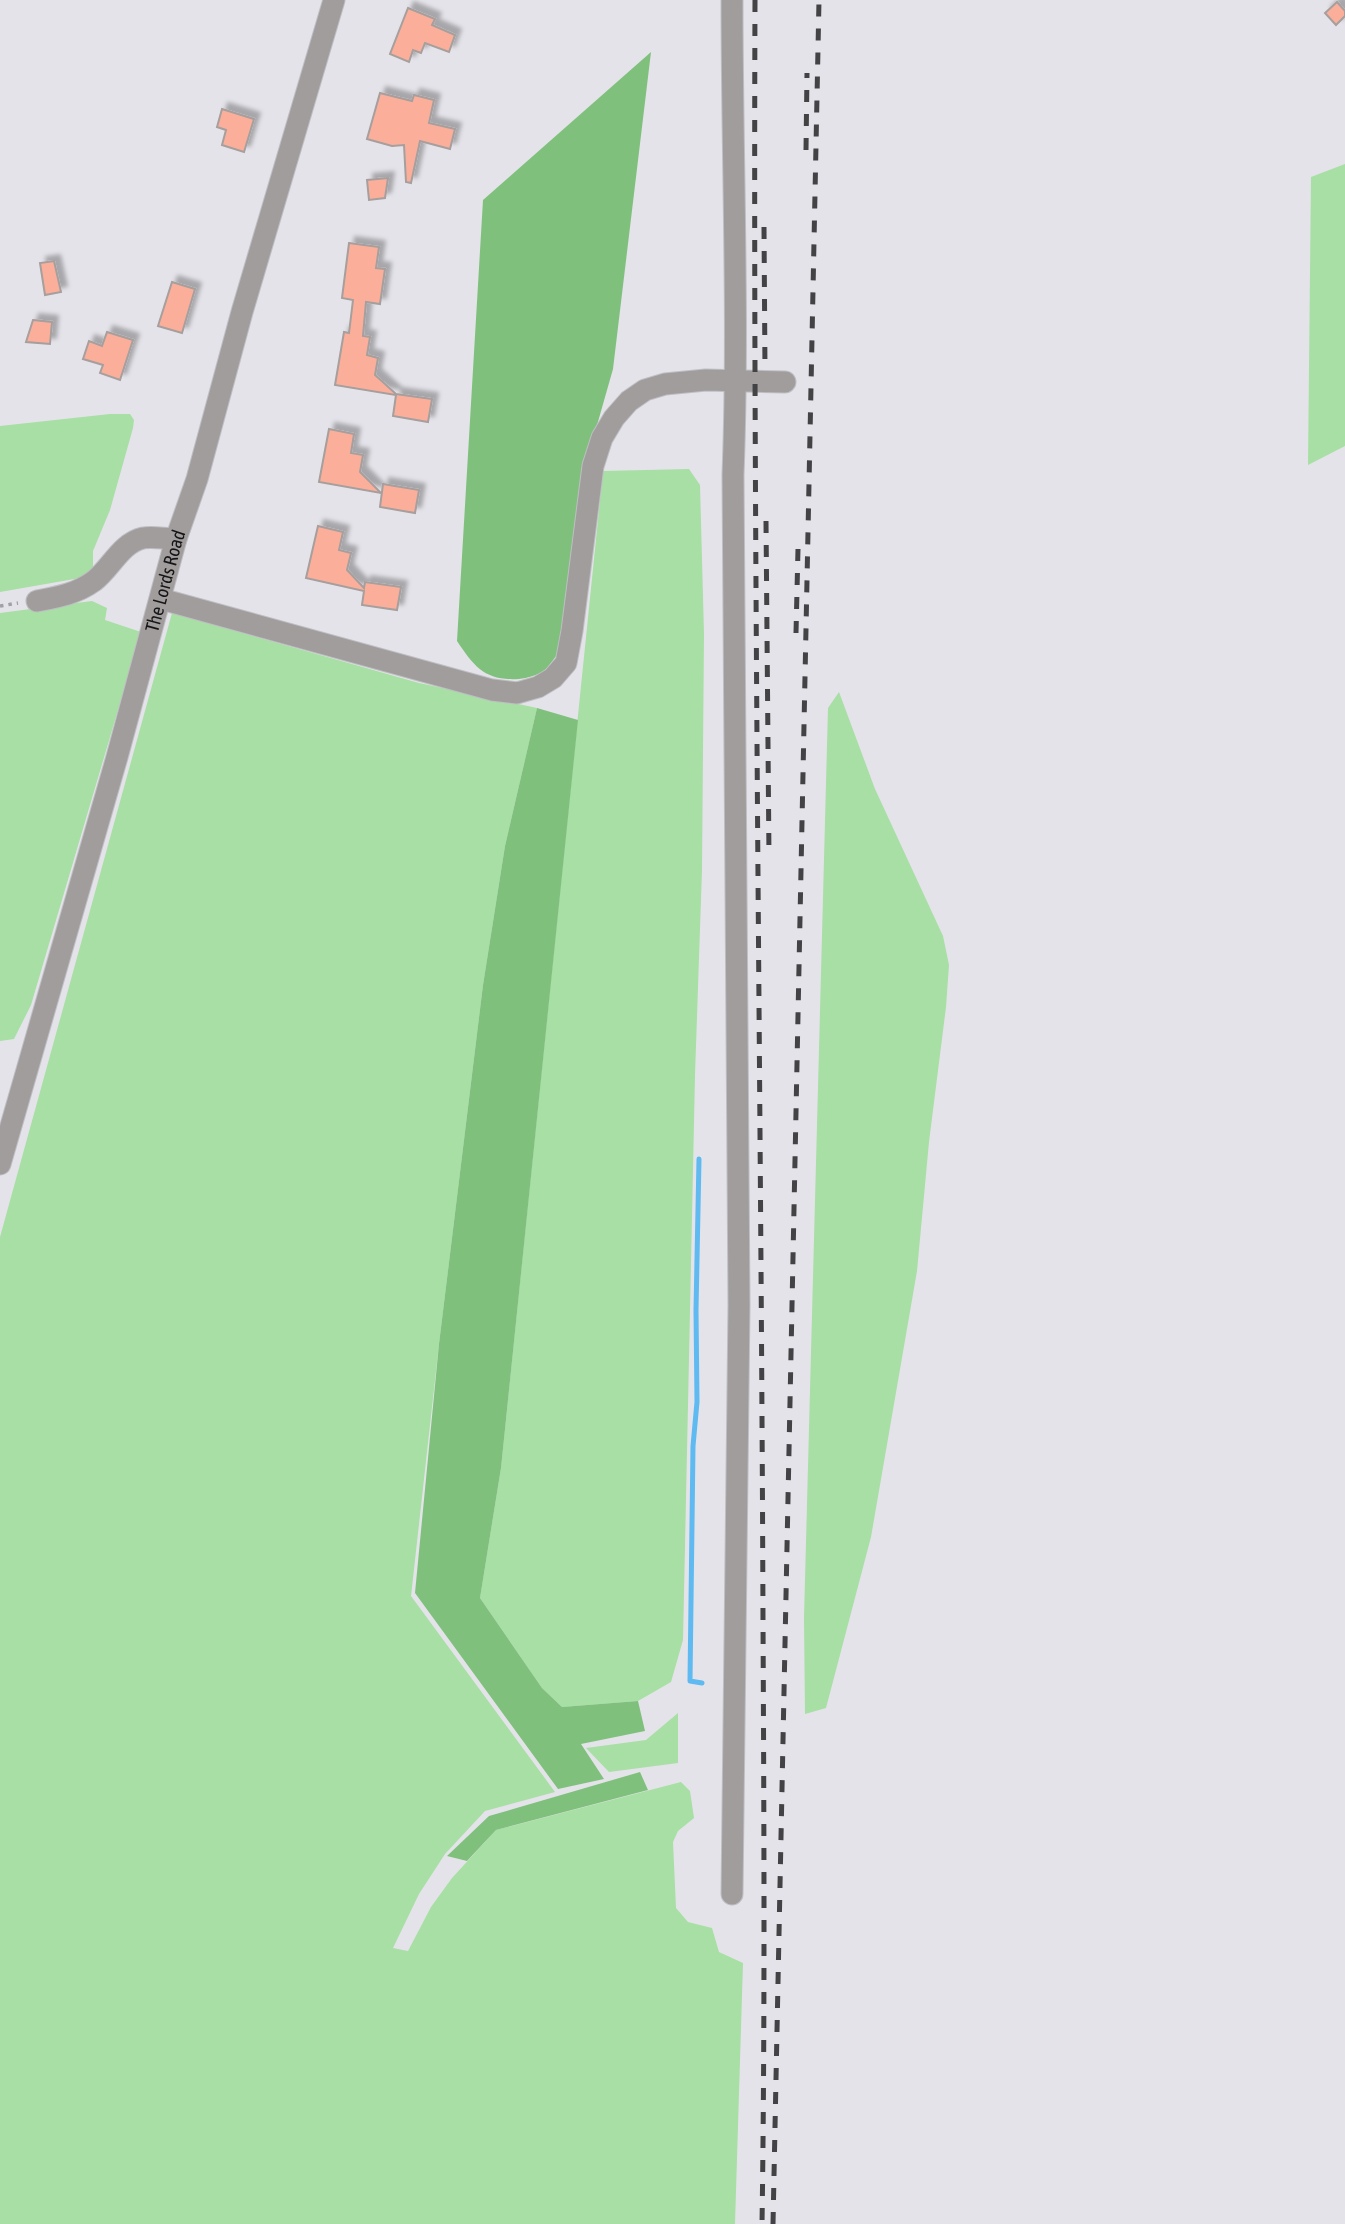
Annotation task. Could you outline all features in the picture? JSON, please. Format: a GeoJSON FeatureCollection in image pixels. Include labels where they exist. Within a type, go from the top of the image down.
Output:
{"type":"FeatureCollection","features":[{"type":"Feature","properties":{"kind":"street","name":"The Lords Road"},"geometry":{"type":"LineString","coordinates":[[0,1164],[7,1112],[161,599],[176,540],[197,478],[242,312],[334,0]]}},
{"type":"Feature","properties":{"kind":"street"},"geometry":{"type":"LineString","coordinates":[[732,0],[737,381],[733,489],[738,1305],[732,1894]]}},
{"type":"Feature","properties":{"kind":"street"},"geometry":{"type":"LineString","coordinates":[[161,599],[492,690],[517,693],[538,687],[553,678],[566,663],[593,466],[602,439],[614,418],[629,401],[645,390],[665,384],[706,380],[785,382]]}},
{"type":"Feature","properties":{"kind":"street"},"geometry":{"type":"LineString","coordinates":[[37,601],[73,594],[92,583],[108,570],[124,548],[133,541],[145,537],[176,540]]}},
{"type":"Feature","properties":{"kind":"green space"},"geometry":{"type":"Polygon","coordinates":[[[651,52],[613,369],[584,471],[559,653],[545,670],[536,675],[519,679],[498,678],[482,671],[457,641],[483,200],[651,52]]]}},
{"type":"Feature","properties":{"kind":"green space"},"geometry":{"type":"Polygon","coordinates":[[[1345,164],[1345,446],[1308,465],[1311,177],[1345,164]]]}},
{"type":"Feature","properties":{"kind":"green space"},"geometry":{"type":"Polygon","coordinates":[[[130,414],[134,420],[110,510],[93,551],[93,570],[80,578],[0,592],[0,426],[130,414]]]}},
{"type":"Feature","properties":{"kind":"green space"},"geometry":{"type":"Polygon","coordinates":[[[689,469],[700,485],[704,634],[702,870],[683,1640],[671,1682],[638,1701],[562,1707],[542,1688],[480,1598],[501,1468],[603,471],[689,469]]]}},
{"type":"Feature","properties":{"kind":"green space"},"geometry":{"type":"Polygon","coordinates":[[[92,601],[107,608],[105,620],[141,632],[31,1005],[14,1039],[0,1041],[0,613],[92,601]]]}},
{"type":"Feature","properties":{"kind":"green space"},"geometry":{"type":"Polygon","coordinates":[[[172,613],[419,683],[537,708],[505,846],[483,985],[411,1596],[555,1792],[485,1811],[445,1854],[419,1894],[393,1948],[408,1951],[431,1907],[452,1878],[496,1830],[681,1782],[690,1791],[694,1818],[678,1831],[673,1842],[676,1908],[688,1922],[712,1928],[719,1952],[743,1963],[735,2224],[0,2224],[0,1237],[172,613]]]}},
{"type":"Feature","properties":{"kind":"green space"},"geometry":{"type":"Polygon","coordinates":[[[839,692],[875,789],[943,936],[949,965],[917,1271],[871,1537],[826,1708],[805,1714],[804,1618],[828,708],[839,692]]]}},
{"type":"Feature","properties":{"kind":"green space"},"geometry":{"type":"Polygon","coordinates":[[[537,708],[578,720],[501,1468],[480,1598],[542,1688],[562,1707],[638,1701],[645,1731],[581,1744],[604,1779],[558,1789],[415,1593],[439,1344],[483,985],[505,846],[537,708]]]}},
{"type":"Feature","properties":{"kind":"green space"},"geometry":{"type":"Polygon","coordinates":[[[678,1713],[678,1763],[609,1772],[586,1748],[646,1740],[678,1713]]]}},
{"type":"Feature","properties":{"kind":"green space"},"geometry":{"type":"Polygon","coordinates":[[[640,1772],[648,1790],[496,1830],[467,1861],[447,1856],[489,1816],[640,1772]]]}},
{"type":"Feature","properties":{"kind":"building"},"geometry":{"type":"Polygon","coordinates":[[[1337,2],[1345,11],[1345,16],[1336,25],[1325,13],[1337,2]]]}},
{"type":"Feature","properties":{"kind":"building"},"geometry":{"type":"Polygon","coordinates":[[[408,8],[435,19],[432,25],[455,35],[449,52],[425,43],[421,53],[413,50],[409,62],[390,54],[408,8]]]}},
{"type":"Feature","properties":{"kind":"building"},"geometry":{"type":"Polygon","coordinates":[[[380,93],[412,101],[414,95],[434,100],[429,123],[455,129],[450,149],[420,141],[411,183],[406,182],[404,145],[392,146],[367,139],[380,93]]]}},
{"type":"Feature","properties":{"kind":"building"},"geometry":{"type":"Polygon","coordinates":[[[222,109],[254,119],[244,152],[222,145],[226,130],[217,127],[222,109]]]}},
{"type":"Feature","properties":{"kind":"building"},"geometry":{"type":"Polygon","coordinates":[[[388,178],[385,198],[369,200],[367,180],[388,178]]]}},
{"type":"Feature","properties":{"kind":"building"},"geometry":{"type":"Polygon","coordinates":[[[349,243],[379,247],[376,268],[385,269],[380,304],[366,302],[363,336],[370,337],[367,355],[378,358],[375,375],[396,394],[432,399],[428,422],[393,416],[396,395],[335,385],[344,332],[349,333],[353,300],[342,298],[349,243]]]}},
{"type":"Feature","properties":{"kind":"building"},"geometry":{"type":"Polygon","coordinates":[[[54,261],[61,292],[45,295],[40,263],[54,261]]]}},
{"type":"Feature","properties":{"kind":"building"},"geometry":{"type":"Polygon","coordinates":[[[172,282],[195,289],[182,333],[158,326],[172,282]]]}},
{"type":"Feature","properties":{"kind":"building"},"geometry":{"type":"Polygon","coordinates":[[[33,320],[52,322],[50,344],[26,342],[33,320]]]}},
{"type":"Feature","properties":{"kind":"building"},"geometry":{"type":"Polygon","coordinates":[[[107,332],[133,340],[120,380],[100,373],[103,365],[83,359],[89,341],[102,346],[107,332]]]}},
{"type":"Feature","properties":{"kind":"building"},"geometry":{"type":"Polygon","coordinates":[[[329,429],[354,434],[351,453],[363,455],[360,472],[381,493],[319,482],[329,429]]]}},
{"type":"Feature","properties":{"kind":"building"},"geometry":{"type":"Polygon","coordinates":[[[383,484],[419,490],[415,513],[380,507],[383,484]]]}},
{"type":"Feature","properties":{"kind":"building"},"geometry":{"type":"Polygon","coordinates":[[[318,526],[343,532],[339,550],[351,553],[347,570],[364,588],[365,582],[401,587],[397,610],[362,605],[364,591],[306,578],[318,526]]]}},
{"type":"Feature","properties":{"kind":"waterway"},"geometry":{"type":"LineString","coordinates":[[699,1159],[697,1402],[693,1446],[690,1681],[702,1683]]}},
{"type":"Feature","properties":{"kind":"railway"},"geometry":{"type":"LineString","coordinates":[[755,0],[764,1771],[762,2224]]}},
{"type":"Feature","properties":{"kind":"railway"},"geometry":{"type":"LineString","coordinates":[[773,2224],[819,0]]}},
{"type":"Feature","properties":{"kind":"railway"},"geometry":{"type":"LineString","coordinates":[[806,150],[807,73]]}},
{"type":"Feature","properties":{"kind":"railway"},"geometry":{"type":"LineString","coordinates":[[764,227],[765,371]]}},
{"type":"Feature","properties":{"kind":"railway"},"geometry":{"type":"LineString","coordinates":[[766,521],[769,857]]}},
{"type":"Feature","properties":{"kind":"railway"},"geometry":{"type":"LineString","coordinates":[[796,633],[798,549]]}}]}
